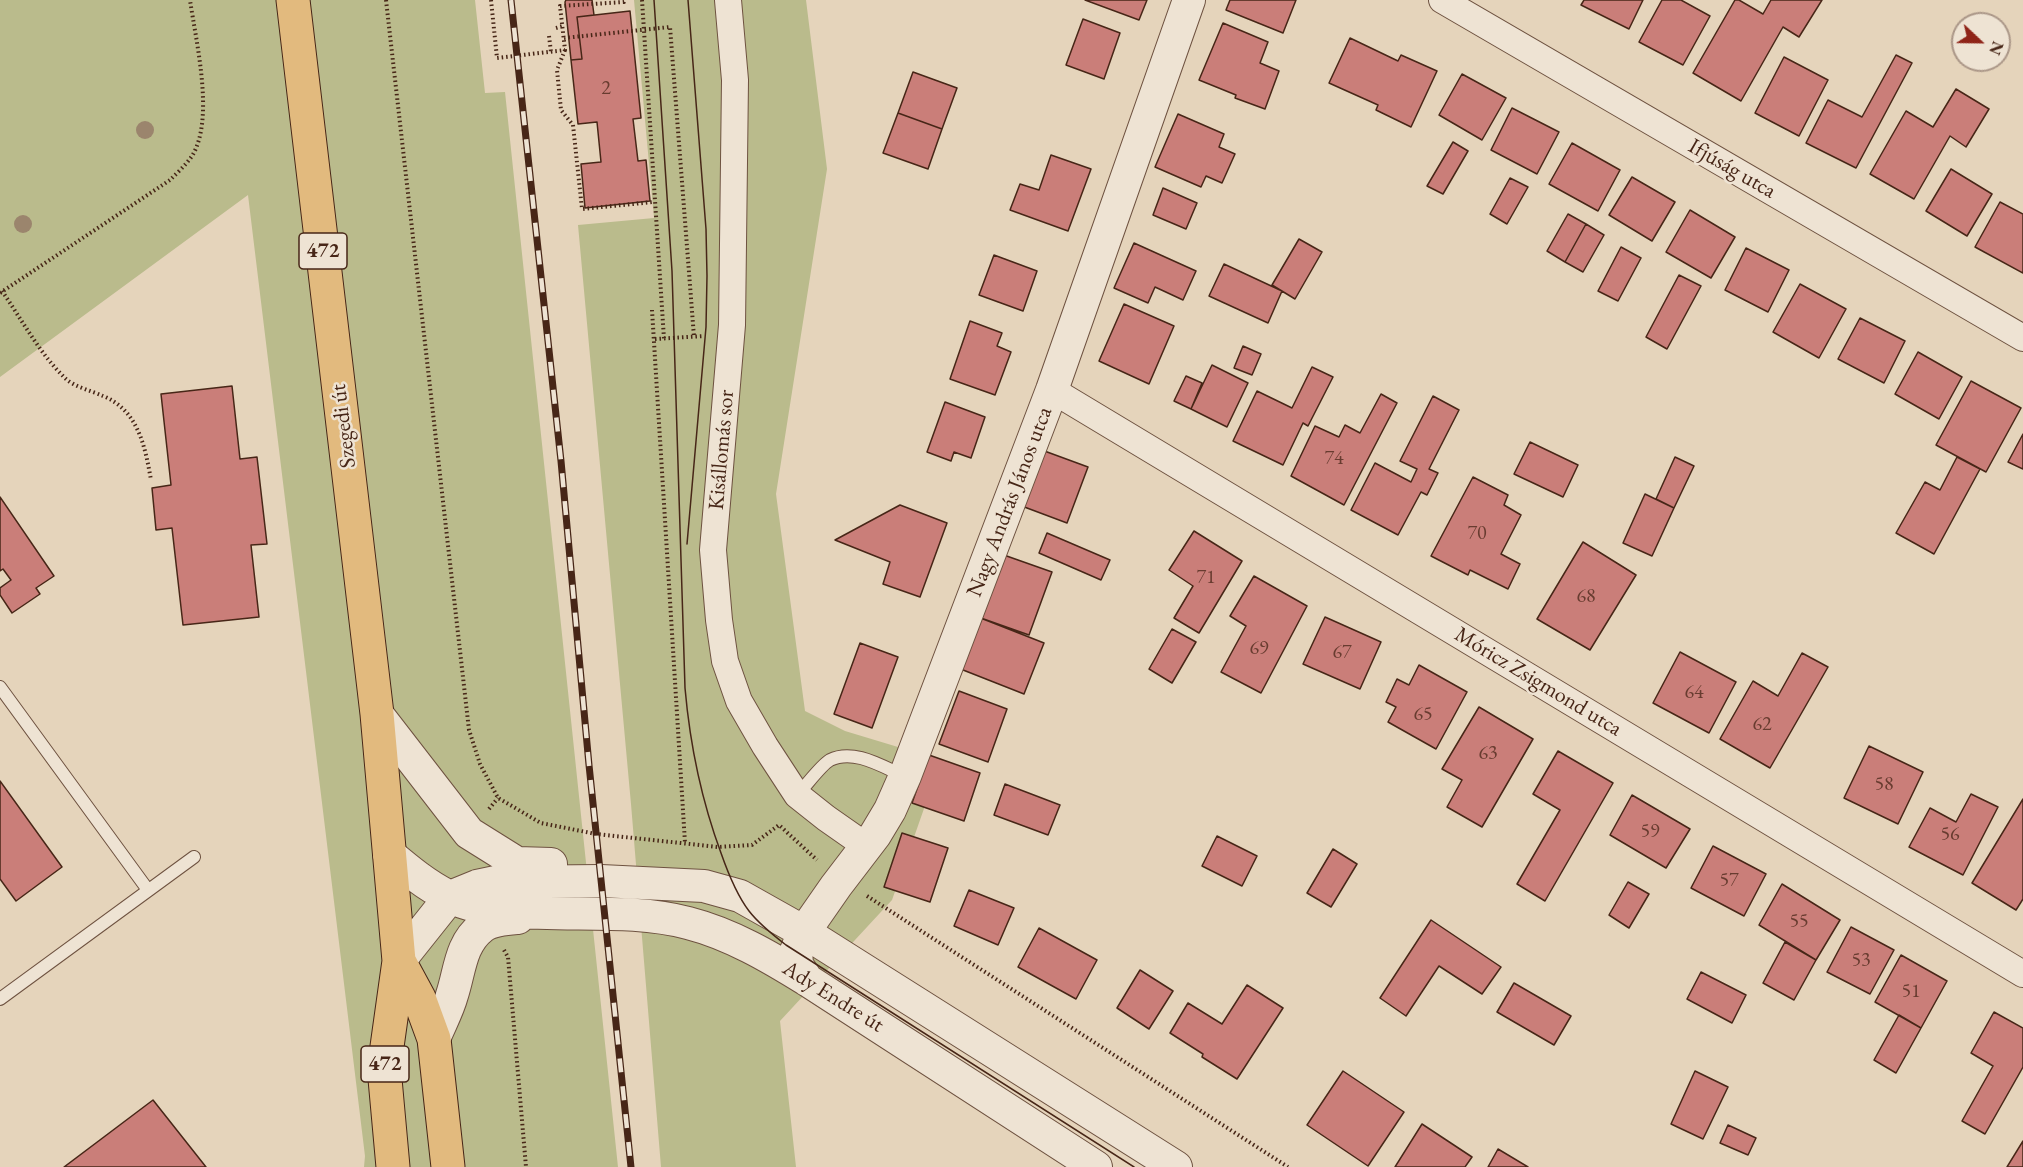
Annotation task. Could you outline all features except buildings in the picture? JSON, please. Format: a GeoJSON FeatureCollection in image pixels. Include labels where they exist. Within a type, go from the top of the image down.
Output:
{"type":"FeatureCollection","features":[{"type":"Feature","properties":{"kind":"main road","name":"Szegedi út"},"geometry":{"type":"LineString","coordinates":[[293,0],[377,714],[389,854]]}},
{"type":"Feature","properties":{"kind":"main road","name":"472"},"geometry":{"type":"LineString","coordinates":[[389,854],[399,961],[384,1068],[393,1167]]}},
{"type":"Feature","properties":{"kind":"main road","name":"472"},"geometry":{"type":"LineString","coordinates":[[399,961],[419,998],[434,1039],[448,1167]]}},
{"type":"Feature","properties":{"kind":"street","name":"Kisállomás sor"},"geometry":{"type":"LineString","coordinates":[[728,0],[735,80],[731,333],[713,550],[725,661],[739,701],[797,795],[866,846]]}},
{"type":"Feature","properties":{"kind":"street","name":"Nagy András János utca"},"geometry":{"type":"LineString","coordinates":[[807,980],[796,965],[796,951],[804,932],[890,810],[905,777],[1052,390],[1189,0]]}},
{"type":"Feature","properties":{"kind":"street","name":"Ifjúság utca"},"geometry":{"type":"LineString","coordinates":[[1442,0],[2023,338]]}},
{"type":"Feature","properties":{"kind":"street","name":"Móricz Zsigmond utca"},"geometry":{"type":"LineString","coordinates":[[1052,390],[2023,974]]}},
{"type":"Feature","properties":{"kind":"street"},"geometry":{"type":"LineString","coordinates":[[377,714],[469,833],[500,854],[517,863],[627,865],[652,870],[670,884]]}},
{"type":"Feature","properties":{"kind":"street"},"geometry":{"type":"LineString","coordinates":[[389,854],[419,879],[450,897],[486,908],[539,914]]}},
{"type":"Feature","properties":{"kind":"street","name":"Ady Endre út"},"geometry":{"type":"LineString","coordinates":[[450,897],[477,886],[496,882],[601,881],[704,886],[740,896],[804,932],[1176,1167]]}},
{"type":"Feature","properties":{"kind":"street"},"geometry":{"type":"LineString","coordinates":[[765,909],[790,911],[806,909],[838,883]]}},
{"type":"Feature","properties":{"kind":"street"},"geometry":{"type":"LineString","coordinates":[[838,883],[831,901],[830,917],[833,935],[838,949],[866,971]]}},
{"type":"Feature","properties":{"kind":"street"},"geometry":{"type":"LineString","coordinates":[[399,961],[450,897]]}},
{"type":"Feature","properties":{"kind":"street"},"geometry":{"type":"LineString","coordinates":[[434,1039],[452,995],[463,951],[473,936],[482,926],[492,922],[539,914]]}},
{"type":"Feature","properties":{"kind":"street","name":"Ady Endre út"},"geometry":{"type":"LineString","coordinates":[[539,914],[604,914],[688,923],[759,951],[1096,1167]]}},
{"type":"Feature","properties":{"kind":"street"},"geometry":{"type":"LineString","coordinates":[[688,923],[727,932],[760,946],[771,948],[791,943],[804,932]]}},
{"type":"Feature","properties":{"kind":"lane"},"geometry":{"type":"LineString","coordinates":[[0,687],[148,890]]}},
{"type":"Feature","properties":{"kind":"lane"},"geometry":{"type":"LineString","coordinates":[[797,795],[830,760],[843,757],[867,760],[905,777]]}},
{"type":"Feature","properties":{"kind":"lane"},"geometry":{"type":"LineString","coordinates":[[0,999],[194,857]]}},
{"type":"Feature","properties":{"kind":"path"},"geometry":{"type":"LineString","coordinates":[[152,480],[146,451],[127,412],[117,401],[67,380],[1,292],[170,180],[192,156],[201,134],[204,105],[190,0]]}},
{"type":"Feature","properties":{"kind":"path"},"geometry":{"type":"LineString","coordinates":[[386,0],[469,730],[480,764],[498,798],[541,823],[596,834],[718,848],[752,845],[779,825],[838,883],[1288,1167]]}},
{"type":"Feature","properties":{"kind":"path"},"geometry":{"type":"LineString","coordinates":[[491,0],[497,58],[565,50]]}},
{"type":"Feature","properties":{"kind":"path"},"geometry":{"type":"LineString","coordinates":[[626,0],[624,2],[560,6],[565,50],[557,70],[561,110],[573,124],[582,209],[653,202]]}},
{"type":"Feature","properties":{"kind":"path"},"geometry":{"type":"LineString","coordinates":[[642,0],[664,339]]}},
{"type":"Feature","properties":{"kind":"path"},"geometry":{"type":"LineString","coordinates":[[556,28],[563,26]]}},
{"type":"Feature","properties":{"kind":"path"},"geometry":{"type":"LineString","coordinates":[[564,38],[670,27],[694,337],[654,339]]}},
{"type":"Feature","properties":{"kind":"path"},"geometry":{"type":"LineString","coordinates":[[549,36],[551,52]]}},
{"type":"Feature","properties":{"kind":"path"},"geometry":{"type":"LineString","coordinates":[[652,310],[685,843]]}},
{"type":"Feature","properties":{"kind":"path"},"geometry":{"type":"LineString","coordinates":[[511,993],[526,1167]]}},
{"type":"Feature","properties":{"kind":"green space"},"geometry":{"type":"Polygon","coordinates":[[[0,0],[475,0],[485,93],[505,92],[618,1167],[364,1167],[365,1156],[248,195],[0,377],[0,0]]]}},
{"type":"Feature","properties":{"kind":"green space"},"geometry":{"type":"Polygon","coordinates":[[[634,0],[806,0],[827,169],[776,494],[805,711],[845,731],[941,760],[892,900],[780,1021],[796,1167],[661,1167],[631,804],[578,225],[654,218],[634,0]]]}},
{"type":"Feature","properties":{"kind":"tram line"},"geometry":{"type":"LineString","coordinates":[[654,0],[672,271],[685,688],[693,751],[702,792],[730,876],[749,911],[786,945],[1134,1167]]}},
{"type":"Feature","properties":{"kind":"tram line"},"geometry":{"type":"LineString","coordinates":[[687,544],[706,327],[707,276],[706,229],[688,0]]}},
{"type":"Feature","properties":{"kind":"railway"},"geometry":{"type":"LineString","coordinates":[[511,0],[561,461],[589,765],[631,1167]]}}]}
